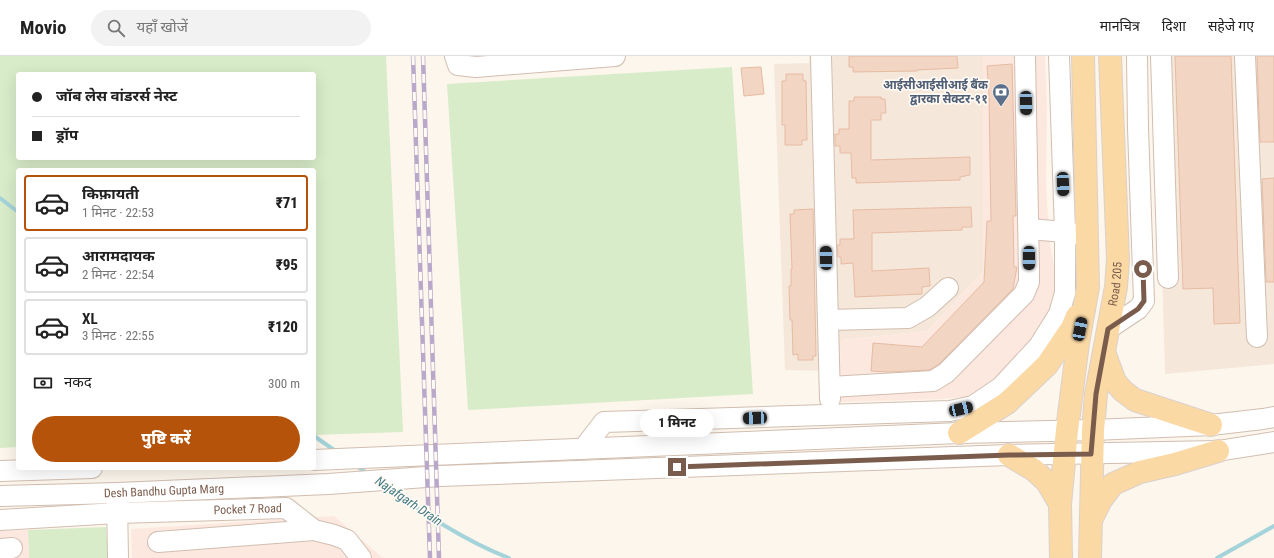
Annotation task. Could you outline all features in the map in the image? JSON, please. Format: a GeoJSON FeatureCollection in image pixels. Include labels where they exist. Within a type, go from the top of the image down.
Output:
{"type":"FeatureCollection","features":[{"type":"Feature","properties":{"kind":"main road"},"geometry":{"type":"LineString","coordinates":[[1061,558],[1060,504],[1066,430],[1078,343],[1088,287],[1083,56]]}},
{"type":"Feature","properties":{"kind":"main road","name":"Road 205"},"geometry":{"type":"LineString","coordinates":[[1090,558],[1092,430],[1096,394],[1116,287],[1118,259],[1110,56]]}},
{"type":"Feature","properties":{"kind":"main road"},"geometry":{"type":"LineString","coordinates":[[959,432],[1007,404],[1047,365],[1072,328],[1088,287]]}},
{"type":"Feature","properties":{"kind":"main road"},"geometry":{"type":"LineString","coordinates":[[1104,351],[1115,382],[1123,391],[1135,400],[1211,425]]}},
{"type":"Feature","properties":{"kind":"main road"},"geometry":{"type":"LineString","coordinates":[[1091,520],[1101,500],[1113,484],[1140,472],[1175,464],[1218,451]]}},
{"type":"Feature","properties":{"kind":"main road"},"geometry":{"type":"LineString","coordinates":[[1009,455],[1034,470],[1047,482],[1060,504]]}},
{"type":"Feature","properties":{"kind":"street"},"geometry":{"type":"LineString","coordinates":[[455,56],[458,65],[476,67],[615,56]]}},
{"type":"Feature","properties":{"kind":"street"},"geometry":{"type":"LineString","coordinates":[[821,56],[830,415]]}},
{"type":"Feature","properties":{"kind":"street"},"geometry":{"type":"LineString","coordinates":[[830,387],[933,381],[946,373],[1024,294],[1029,282],[1037,230],[1025,56]]}},
{"type":"Feature","properties":{"kind":"street"},"geometry":{"type":"LineString","coordinates":[[583,449],[604,422],[950,411],[973,406],[1001,387],[1039,346],[1059,314],[1065,293],[1065,232],[1059,56]]}},
{"type":"Feature","properties":{"kind":"street"},"geometry":{"type":"LineString","coordinates":[[1108,329],[1138,309],[1144,301],[1137,56]]}},
{"type":"Feature","properties":{"kind":"street"},"geometry":{"type":"LineString","coordinates":[[1161,56],[1168,278]]}},
{"type":"Feature","properties":{"kind":"street"},"geometry":{"type":"LineString","coordinates":[[1245,56],[1257,337]]}},
{"type":"Feature","properties":{"kind":"street"},"geometry":{"type":"LineString","coordinates":[[1037,230],[1065,232],[1087,236]]}},
{"type":"Feature","properties":{"kind":"street"},"geometry":{"type":"LineString","coordinates":[[828,320],[908,318],[927,307],[948,288]]}},
{"type":"Feature","properties":{"kind":"street"},"geometry":{"type":"LineString","coordinates":[[316,460],[959,432],[1092,430],[1211,425],[1274,417]]}},
{"type":"Feature","properties":{"kind":"street","name":"Desh Bandhu Gupta Marg"},"geometry":{"type":"LineString","coordinates":[[0,496],[117,493],[328,484],[440,476],[1009,455],[1218,451],[1274,442]]}},
{"type":"Feature","properties":{"kind":"street"},"geometry":{"type":"LineString","coordinates":[[0,471],[31,470]]}},
{"type":"Feature","properties":{"kind":"street"},"geometry":{"type":"LineString","coordinates":[[180,490],[209,511]]}},
{"type":"Feature","properties":{"kind":"street"},"geometry":{"type":"LineString","coordinates":[[117,493],[118,558]]}},
{"type":"Feature","properties":{"kind":"street","name":"Pocket 7 Road"},"geometry":{"type":"LineString","coordinates":[[0,520],[117,513],[286,508],[314,530],[347,540],[361,558]]}},
{"type":"Feature","properties":{"kind":"street"},"geometry":{"type":"LineString","coordinates":[[158,542],[314,530]]}},
{"type":"Feature","properties":{"kind":"shaded area"},"geometry":{"type":"Polygon","coordinates":[[[809,56],[983,56],[983,272],[927,331],[841,340],[839,406],[825,406],[823,371],[785,370],[774,64],[809,63],[809,56]]]}},
{"type":"Feature","properties":{"kind":"shaded area"},"geometry":{"type":"Polygon","coordinates":[[[983,56],[1045,56],[1047,104],[1046,183],[1049,238],[1056,276],[1056,295],[1050,314],[1037,334],[994,381],[972,396],[943,399],[839,402],[841,340],[927,331],[983,272],[983,56]]]}},
{"type":"Feature","properties":{"kind":"shaded area"},"geometry":{"type":"Polygon","coordinates":[[[1156,56],[1274,56],[1274,364],[1165,374],[1156,56]]]}},
{"type":"Feature","properties":{"kind":"shaded area"},"geometry":{"type":"Polygon","coordinates":[[[334,516],[383,558],[132,558],[131,529],[334,516]]]}},
{"type":"Feature","properties":{"kind":"shaded area"},"geometry":{"type":"Polygon","coordinates":[[[28,530],[29,558],[0,558],[0,531],[28,530]]]}},
{"type":"Feature","properties":{"kind":"green space"},"geometry":{"type":"Polygon","coordinates":[[[0,56],[386,56],[403,432],[316,435],[316,168],[16,168],[16,447],[0,448],[0,56]]]}},
{"type":"Feature","properties":{"kind":"green space"},"geometry":{"type":"Polygon","coordinates":[[[732,67],[753,394],[468,410],[447,84],[732,67]]]}},
{"type":"Feature","properties":{"kind":"green space"},"geometry":{"type":"Polygon","coordinates":[[[106,527],[108,558],[29,558],[28,530],[106,527]]]}},
{"type":"Feature","properties":{"kind":"building"},"geometry":{"type":"Polygon","coordinates":[[[849,56],[957,56],[958,68],[917,71],[853,72],[853,67],[849,67],[849,56]]]}},
{"type":"Feature","properties":{"kind":"building"},"geometry":{"type":"Polygon","coordinates":[[[1175,56],[1231,56],[1240,323],[1214,324],[1213,288],[1183,289],[1175,56]]]}},
{"type":"Feature","properties":{"kind":"building"},"geometry":{"type":"Polygon","coordinates":[[[1257,56],[1274,56],[1274,142],[1260,142],[1257,56]]]}},
{"type":"Feature","properties":{"kind":"building"},"geometry":{"type":"Polygon","coordinates":[[[1012,64],[1016,216],[1013,216],[1014,267],[1017,267],[1013,289],[939,364],[929,370],[889,372],[871,371],[873,343],[922,347],[984,282],[987,221],[991,221],[989,95],[987,66],[1012,64]]]}},
{"type":"Feature","properties":{"kind":"building"},"geometry":{"type":"Polygon","coordinates":[[[761,67],[764,94],[744,96],[741,68],[761,67]]]}},
{"type":"Feature","properties":{"kind":"building"},"geometry":{"type":"Polygon","coordinates":[[[786,74],[803,74],[803,80],[806,81],[807,140],[802,140],[802,145],[785,145],[785,125],[782,125],[782,81],[786,81],[786,74]]]}},
{"type":"Feature","properties":{"kind":"building"},"geometry":{"type":"Polygon","coordinates":[[[854,97],[881,97],[881,99],[885,99],[886,113],[881,113],[881,120],[871,120],[871,160],[970,157],[970,175],[960,177],[960,180],[856,183],[856,178],[852,178],[851,153],[840,153],[840,146],[835,146],[835,134],[839,134],[839,129],[849,129],[849,101],[854,101],[854,97]]]}},
{"type":"Feature","properties":{"kind":"building"},"geometry":{"type":"Polygon","coordinates":[[[1274,178],[1274,282],[1266,282],[1262,179],[1274,178]]]}},
{"type":"Feature","properties":{"kind":"building"},"geometry":{"type":"Polygon","coordinates":[[[971,207],[972,227],[962,227],[962,230],[872,233],[872,271],[929,268],[930,286],[922,287],[922,294],[855,297],[853,263],[841,264],[841,257],[838,257],[837,245],[840,245],[840,239],[854,239],[853,210],[971,207]]]}},
{"type":"Feature","properties":{"kind":"building"},"geometry":{"type":"Polygon","coordinates":[[[813,209],[816,356],[813,356],[813,360],[798,360],[798,354],[793,355],[792,320],[790,320],[789,286],[791,286],[792,269],[790,214],[794,214],[794,210],[813,209]]]}},
{"type":"Feature","properties":{"kind":"waterway","name":"Najafgarh Drain"},"geometry":{"type":"LineString","coordinates":[[0,198],[16,210]]}},
{"type":"Feature","properties":{"kind":"waterway","name":"Najafgarh Drain"},"geometry":{"type":"LineString","coordinates":[[316,437],[337,452]]}},
{"type":"Feature","properties":{"kind":"waterway","name":"Najafgarh Drain"},"geometry":{"type":"LineString","coordinates":[[355,465],[368,474]]}},
{"type":"Feature","properties":{"kind":"waterway","name":"Najafgarh Drain"},"geometry":{"type":"LineString","coordinates":[[386,487],[430,517],[461,535],[477,544],[509,558]]}},
{"type":"Feature","properties":{"kind":"waterway","name":"Najafgarh Drain"},"geometry":{"type":"LineString","coordinates":[[1217,558],[1274,526]]}},
{"type":"Feature","properties":{"kind":"railway"},"geometry":{"type":"LineString","coordinates":[[413,56],[430,558]]}},
{"type":"Feature","properties":{"kind":"railway"},"geometry":{"type":"LineString","coordinates":[[423,56],[439,558]]}},
{"type":"Feature","properties":{"kind":"place","name":"आईसीआईसीआई बैंक द्वारका सेक्टर-११"},"geometry":{"type":"Point","coordinates":[1001,107]}},
{"type":"Feature","properties":{"kind":"route"},"geometry":{"type":"LineString","coordinates":[[677,467],[1009,455],[1091,454],[1096,394],[1108,329],[1138,309],[1144,301],[1143,269]]}}]}
